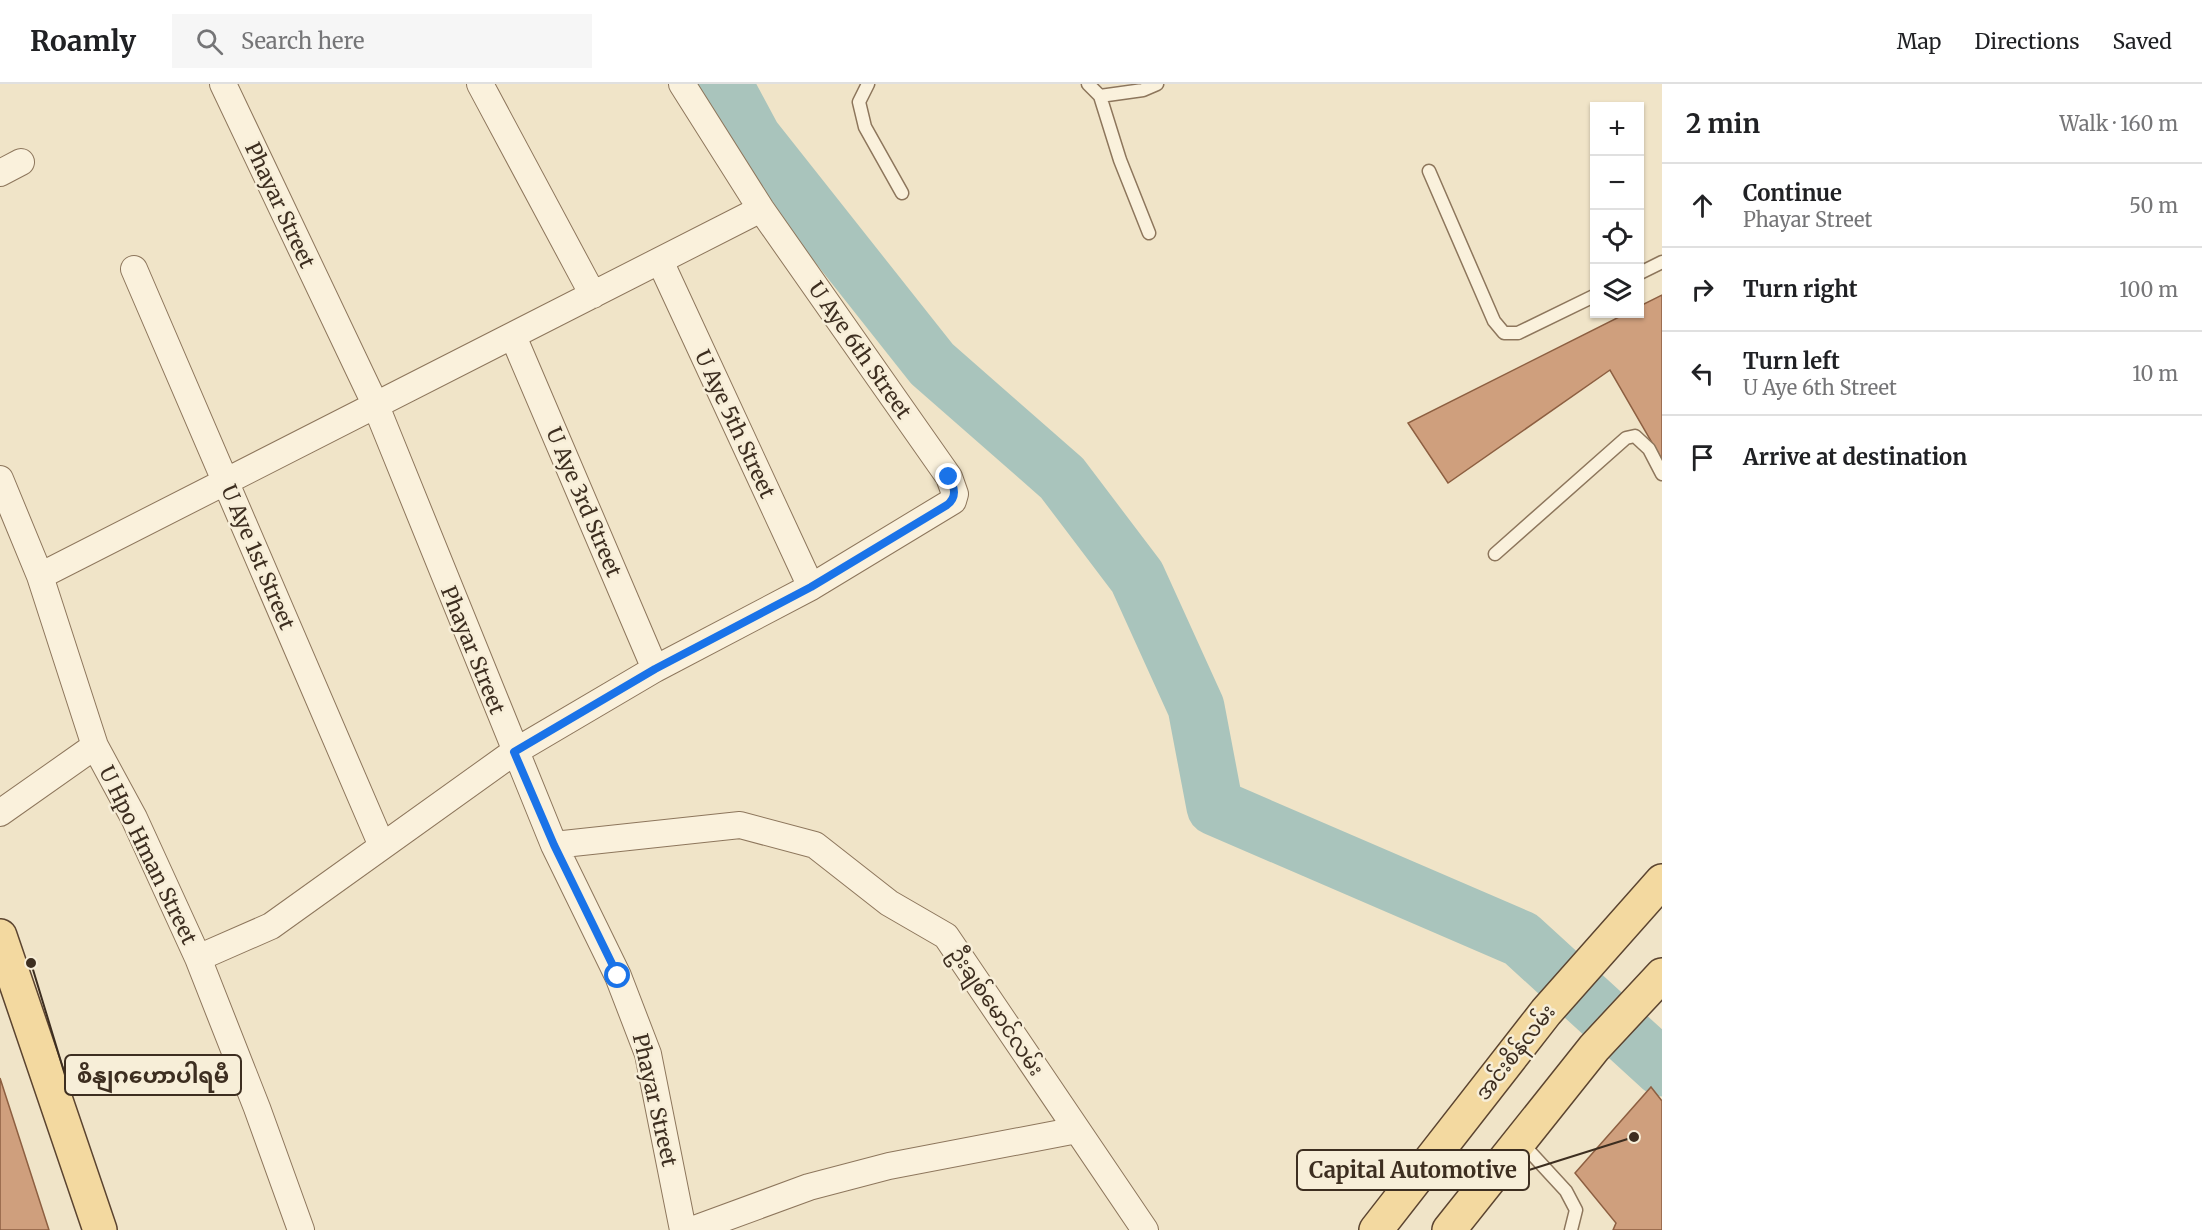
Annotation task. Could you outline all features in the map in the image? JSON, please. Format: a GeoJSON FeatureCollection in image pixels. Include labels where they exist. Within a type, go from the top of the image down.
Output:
{"type":"FeatureCollection","features":[{"type":"Feature","properties":{"kind":"main road","name":"အင်းစိန်လမ်း"},"geometry":{"type":"LineString","coordinates":[[1376,1230],[1546,1011],[1662,881]]}},
{"type":"Feature","properties":{"kind":"main road"},"geometry":{"type":"LineString","coordinates":[[0,936],[100,1230]]}},
{"type":"Feature","properties":{"kind":"main road"},"geometry":{"type":"LineString","coordinates":[[1449,1230],[1594,1048],[1654,983]]}},
{"type":"Feature","properties":{"kind":"street","name":"Phayar Street"},"geometry":{"type":"LineString","coordinates":[[223,84],[376,406],[514,752],[554,845],[618,976],[648,1054],[683,1230]]}},
{"type":"Feature","properties":{"kind":"street"},"geometry":{"type":"LineString","coordinates":[[480,84],[593,295]]}},
{"type":"Feature","properties":{"kind":"street","name":"U Aye 6th Street"},"geometry":{"type":"LineString","coordinates":[[682,84],[761,209],[949,477],[955,494],[953,501],[947,505],[811,587]]}},
{"type":"Feature","properties":{"kind":"street"},"geometry":{"type":"LineString","coordinates":[[40,576],[761,209]]}},
{"type":"Feature","properties":{"kind":"street","name":"U Aye 5th Street"},"geometry":{"type":"LineString","coordinates":[[660,261],[811,587]]}},
{"type":"Feature","properties":{"kind":"street","name":"U Aye 1st Street"},"geometry":{"type":"LineString","coordinates":[[134,269],[382,846]]}},
{"type":"Feature","properties":{"kind":"street","name":"U Aye 3rd Street"},"geometry":{"type":"LineString","coordinates":[[513,336],[655,669]]}},
{"type":"Feature","properties":{"kind":"street","name":"U Hpo Hman Street"},"geometry":{"type":"LineString","coordinates":[[0,479],[40,576],[95,746],[134,818],[198,958],[257,1108],[301,1230]]}},
{"type":"Feature","properties":{"kind":"street"},"geometry":{"type":"LineString","coordinates":[[198,958],[271,927],[514,752],[655,669],[811,587]]}},
{"type":"Feature","properties":{"kind":"street"},"geometry":{"type":"LineString","coordinates":[[0,813],[95,746]]}},
{"type":"Feature","properties":{"kind":"street","name":"ဦးချစ်မောင်လမ်း"},"geometry":{"type":"LineString","coordinates":[[554,845],[740,825],[815,845],[889,903],[946,936],[1145,1230]]}},
{"type":"Feature","properties":{"kind":"street"},"geometry":{"type":"LineString","coordinates":[[692,1230],[809,1186],[888,1166],[1077,1130]]}},
{"type":"Feature","properties":{"kind":"lane"},"geometry":{"type":"LineString","coordinates":[[868,84],[859,102],[865,127],[902,193]]}},
{"type":"Feature","properties":{"kind":"lane"},"geometry":{"type":"LineString","coordinates":[[1088,84],[1100,96],[1120,160],[1149,233]]}},
{"type":"Feature","properties":{"kind":"lane"},"geometry":{"type":"LineString","coordinates":[[1100,96],[1143,90],[1157,84]]}},
{"type":"Feature","properties":{"kind":"lane"},"geometry":{"type":"LineString","coordinates":[[1428,171],[1494,321],[1504,333],[1518,333],[1590,298]]}},
{"type":"Feature","properties":{"kind":"lane"},"geometry":{"type":"LineString","coordinates":[[1644,271],[1662,262]]}},
{"type":"Feature","properties":{"kind":"lane"},"geometry":{"type":"LineString","coordinates":[[1495,554],[1626,438],[1635,436],[1641,440],[1662,474]]}},
{"type":"Feature","properties":{"kind":"lane"},"geometry":{"type":"LineString","coordinates":[[1519,1140],[1566,1191],[1575,1210],[1571,1230]]}},
{"type":"Feature","properties":{"kind":"building"},"geometry":{"type":"Polygon","coordinates":[[[1662,295],[1662,460],[1610,370],[1448,483],[1408,423],[1617,318],[1644,318],[1644,304],[1662,295]]]}},
{"type":"Feature","properties":{"kind":"building"},"geometry":{"type":"Polygon","coordinates":[[[0,1078],[49,1230],[0,1230],[0,1078]]]}},
{"type":"Feature","properties":{"kind":"building"},"geometry":{"type":"Polygon","coordinates":[[[1651,1087],[1662,1101],[1662,1230],[1613,1230],[1616,1223],[1575,1173],[1651,1087]]]}},
{"type":"Feature","properties":{"kind":"waterway"},"geometry":{"type":"LineString","coordinates":[[724,84],[753,138],[932,364],[1062,478],[1137,577],[1196,707],[1215,807],[1521,939],[1662,1068]]}},
{"type":"Feature","properties":{"kind":"place","name":"စိနျဂဟောပါရမီ"},"geometry":{"type":"Point","coordinates":[31,963]}},
{"type":"Feature","properties":{"kind":"place","name":"Capital Automotive"},"geometry":{"type":"Point","coordinates":[1634,1137]}},
{"type":"Feature","properties":{"kind":"route"},"geometry":{"type":"LineString","coordinates":[[618,976],[554,845],[514,752],[655,669],[811,587],[947,505],[953,501],[955,494],[949,477]]}}]}
